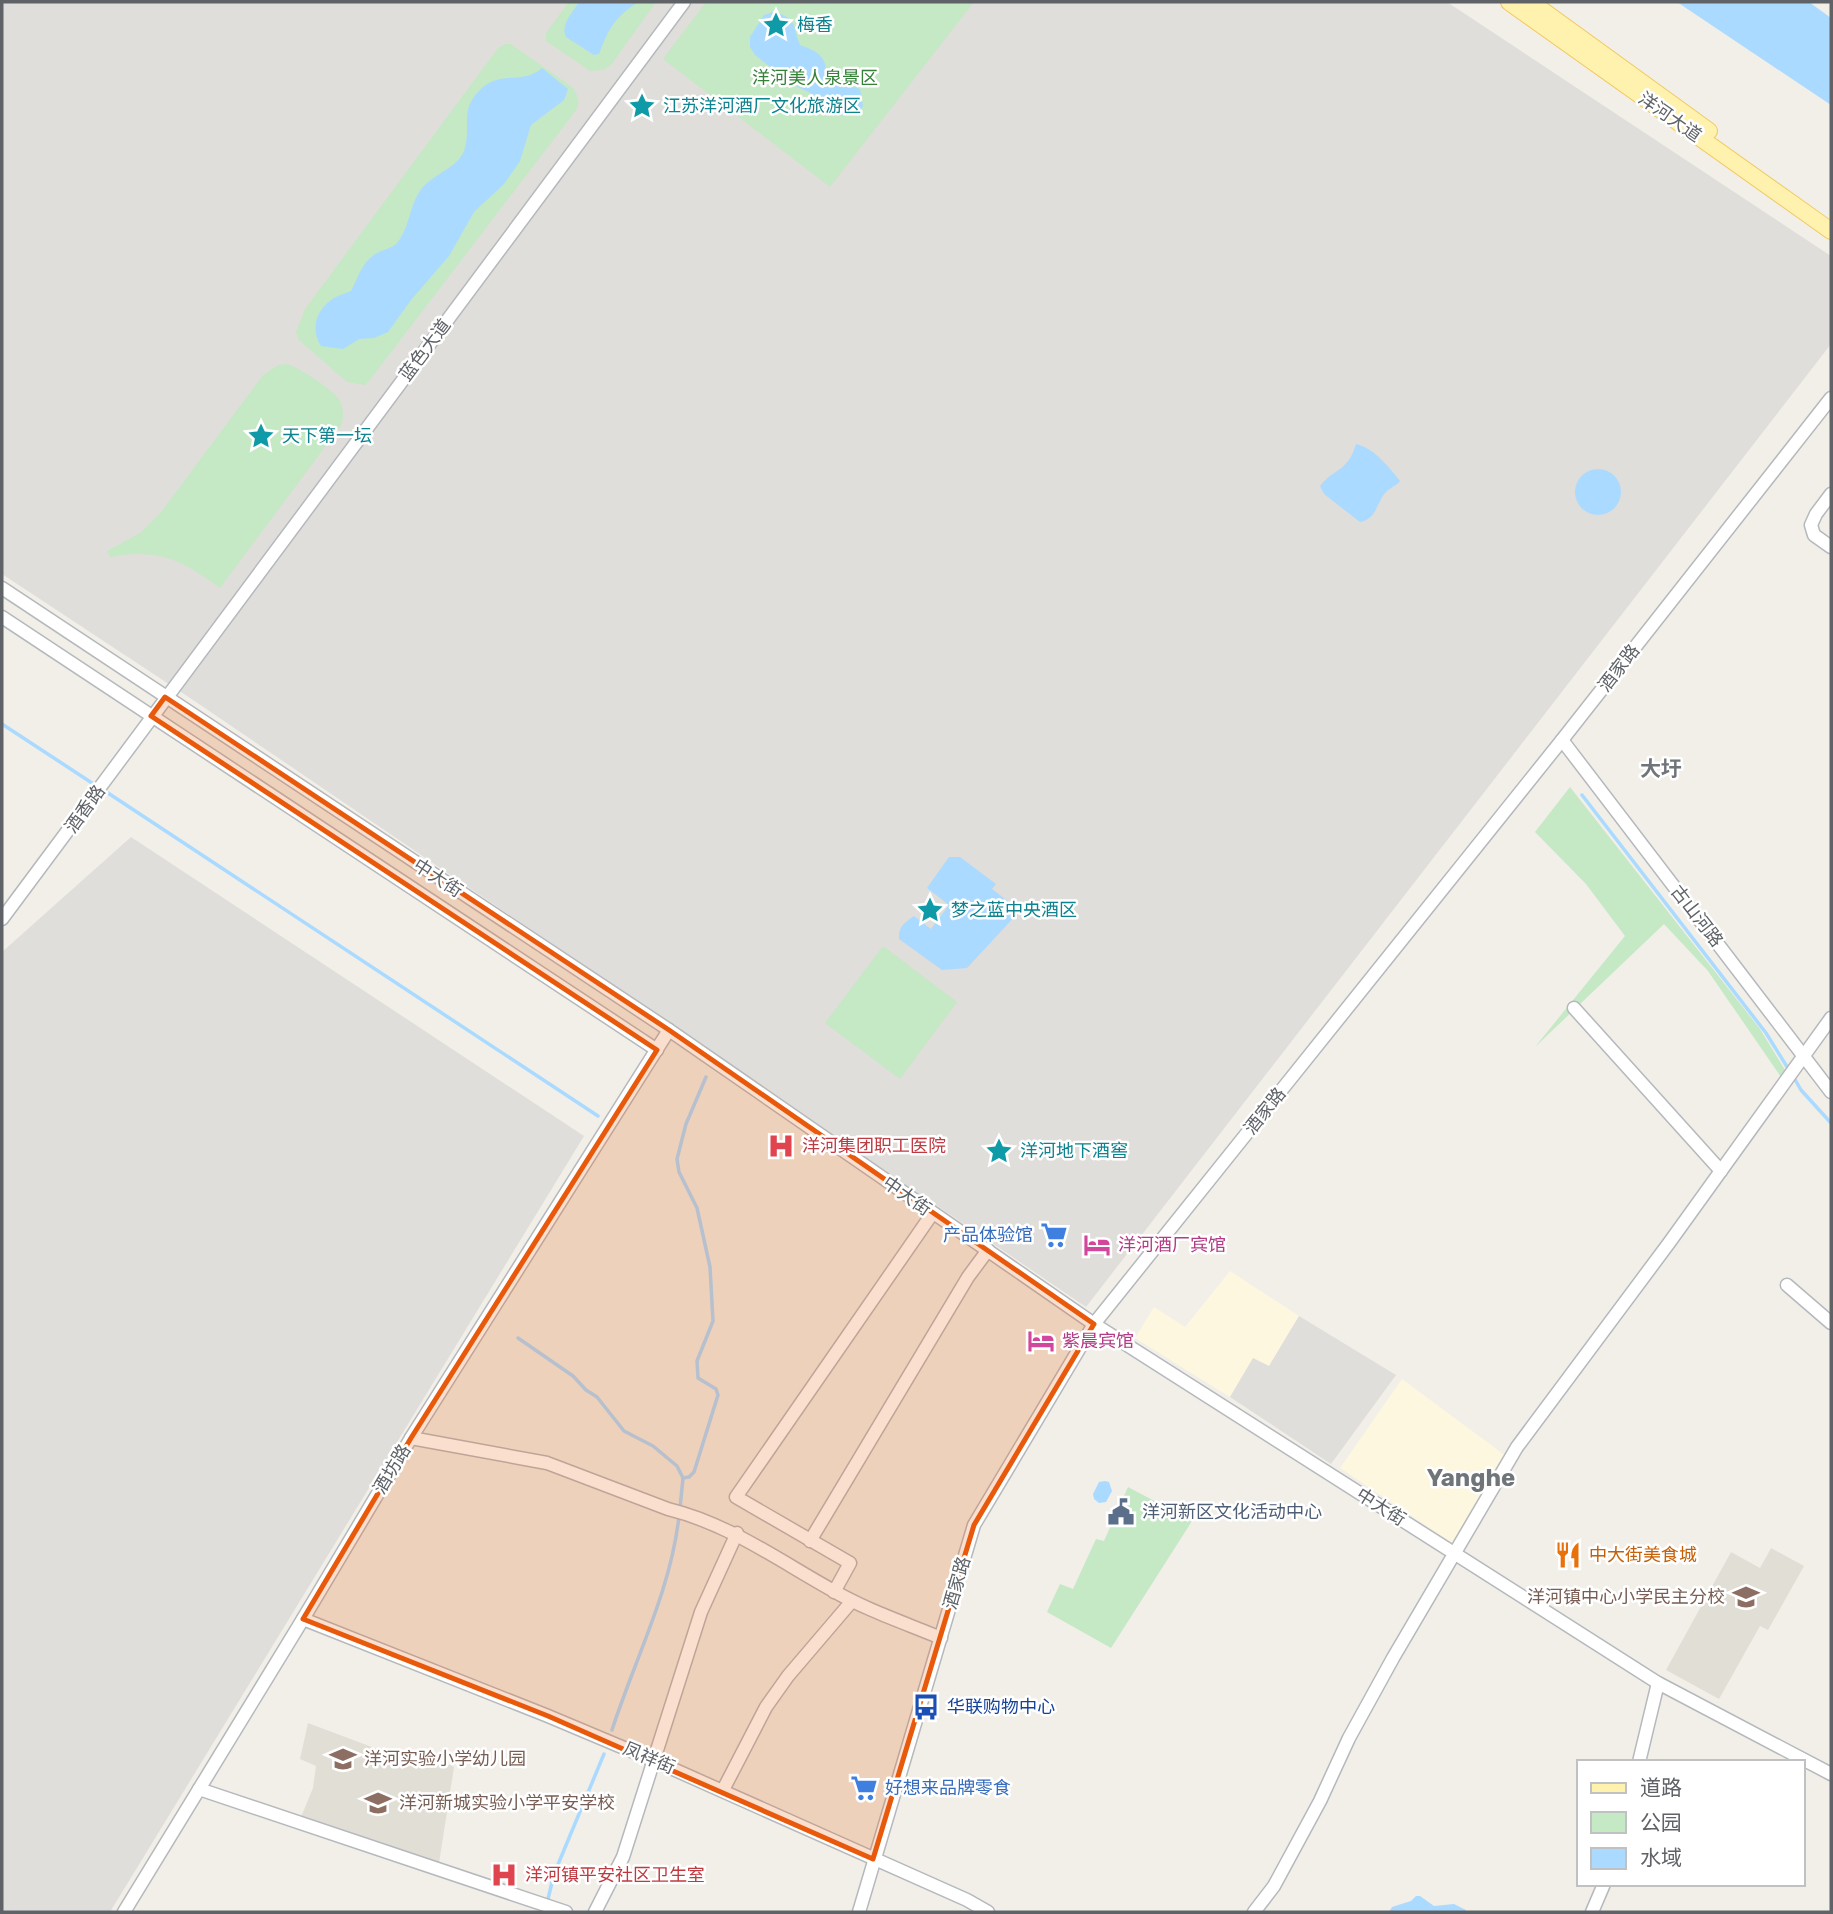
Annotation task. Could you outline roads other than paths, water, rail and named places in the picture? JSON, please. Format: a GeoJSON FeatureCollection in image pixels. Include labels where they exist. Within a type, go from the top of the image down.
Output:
{"type":"FeatureCollection","features":[{"type":"Feature","properties":{"kind":"main road","name":"洋河大道"},"geometry":{"type":"LineString","coordinates":[[1509,2],[1831,231]]}},
{"type":"Feature","properties":{"kind":"main road","name":"洋河大道"},"geometry":{"type":"LineString","coordinates":[[1531,2],[1831,218]]}},
{"type":"Feature","properties":{"kind":"street","name":"蓝色大道"},"geometry":{"type":"LineString","coordinates":[[164,698],[684,2]]}},
{"type":"Feature","properties":{"kind":"street","name":"酒家路"},"geometry":{"type":"LineString","coordinates":[[859,1912],[974,1525],[1094,1324],[1562,740],[1831,398]]}},
{"type":"Feature","properties":{"kind":"street"},"geometry":{"type":"LineString","coordinates":[[1831,494],[1811,525],[1814,535],[1831,547]]}},
{"type":"Feature","properties":{"kind":"street","name":"中大街"},"geometry":{"type":"LineString","coordinates":[[2,588],[164,698],[669,1030],[1094,1324],[1658,1683],[1804,1760]]}},
{"type":"Feature","properties":{"kind":"street","name":"中大街"},"geometry":{"type":"LineString","coordinates":[[2,617],[657,1050]]}},
{"type":"Feature","properties":{"kind":"street","name":"酒香路"},"geometry":{"type":"LineString","coordinates":[[2,919],[71,829],[164,698]]}},
{"type":"Feature","properties":{"kind":"street","name":"古山河路"},"geometry":{"type":"LineString","coordinates":[[1562,740],[1801,1058],[1831,1092]]}},
{"type":"Feature","properties":{"kind":"street"},"geometry":{"type":"LineString","coordinates":[[1574,1008],[1721,1171]]}},
{"type":"Feature","properties":{"kind":"street"},"geometry":{"type":"LineString","coordinates":[[1254,1912],[1274,1886],[1319,1804],[1354,1728],[1453,1553],[1517,1447],[1831,1018]]}},
{"type":"Feature","properties":{"kind":"street","name":"酒坊路"},"geometry":{"type":"LineString","coordinates":[[124,1912],[411,1438],[669,1030]]}},
{"type":"Feature","properties":{"kind":"street"},"geometry":{"type":"LineString","coordinates":[[834,1592],[850,1563],[736,1497],[932,1214]]}},
{"type":"Feature","properties":{"kind":"street"},"geometry":{"type":"LineString","coordinates":[[810,1541],[968,1278],[988,1250]]}},
{"type":"Feature","properties":{"kind":"street"},"geometry":{"type":"LineString","coordinates":[[1787,1285],[1831,1323]]}},
{"type":"Feature","properties":{"kind":"street"},"geometry":{"type":"LineString","coordinates":[[411,1438],[547,1463],[668,1509],[687,1513],[737,1534],[852,1601],[941,1638]]}},
{"type":"Feature","properties":{"kind":"street"},"geometry":{"type":"LineString","coordinates":[[595,1912],[623,1857],[701,1612],[737,1534]]}},
{"type":"Feature","properties":{"kind":"street"},"geometry":{"type":"LineString","coordinates":[[723,1790],[766,1707],[788,1676],[852,1601]]}},
{"type":"Feature","properties":{"kind":"street","name":"凤祥街"},"geometry":{"type":"LineString","coordinates":[[303,1619],[548,1716],[723,1790],[967,1900],[988,1912]]}},
{"type":"Feature","properties":{"kind":"street"},"geometry":{"type":"LineString","coordinates":[[1639,1760],[1658,1683]]}},
{"type":"Feature","properties":{"kind":"street","name":"中大街"},"geometry":{"type":"LineString","coordinates":[[1805,1760],[1831,1774]]}},
{"type":"Feature","properties":{"kind":"street"},"geometry":{"type":"LineString","coordinates":[[199,1789],[566,1912]]}},
{"type":"Feature","properties":{"kind":"street"},"geometry":{"type":"LineString","coordinates":[[1592,1912],[1603,1886]]}},
{"type":"Feature","properties":{"kind":"water"},"geometry":{"type":"Polygon","coordinates":[[[579,2],[638,2],[618,19],[609,30],[599,54],[594,55],[566,37],[568,19],[579,2]]]}},
{"type":"Feature","properties":{"kind":"water"},"geometry":{"type":"Polygon","coordinates":[[[1677,2],[1809,2],[1831,18],[1831,105],[1677,2]]]}},
{"type":"Feature","properties":{"kind":"water"},"geometry":{"type":"Polygon","coordinates":[[[773,12],[790,20],[800,45],[821,57],[826,71],[839,86],[860,89],[863,106],[857,114],[836,116],[825,100],[792,84],[755,55],[750,47],[750,37],[764,15],[773,12]]]}},
{"type":"Feature","properties":{"kind":"water"},"geometry":{"type":"Polygon","coordinates":[[[542,68],[568,89],[564,100],[531,125],[520,161],[504,184],[474,212],[449,256],[388,332],[374,338],[359,339],[343,349],[321,346],[315,328],[325,305],[337,296],[351,291],[370,259],[397,243],[419,192],[461,157],[466,143],[469,106],[473,98],[487,84],[527,76],[542,68]]]}},
{"type":"Feature","properties":{"kind":"water"},"geometry":{"type":"Polygon","coordinates":[[[1356,444],[1375,454],[1400,481],[1386,492],[1370,518],[1360,522],[1324,494],[1320,486],[1345,465],[1356,444]]]}},
{"type":"Feature","properties":{"kind":"water"},"geometry":{"type":"Polygon","coordinates":[[[1598,469],[1614,476],[1621,492],[1614,508],[1598,515],[1582,508],[1575,492],[1582,476],[1598,469]]]}},
{"type":"Feature","properties":{"kind":"water"},"geometry":{"type":"Polygon","coordinates":[[[949,857],[960,857],[996,884],[992,889],[1018,909],[1018,913],[967,968],[942,970],[899,939],[899,935],[903,925],[914,916],[931,929],[949,905],[927,888],[949,857]]]}},
{"type":"Feature","properties":{"kind":"water"},"geometry":{"type":"Polygon","coordinates":[[[1099,1482],[1109,1482],[1112,1491],[1106,1502],[1099,1503],[1093,1494],[1099,1482]]]}},
{"type":"Feature","properties":{"kind":"water"},"geometry":{"type":"Polygon","coordinates":[[[1416,1896],[1434,1906],[1454,1904],[1466,1910],[1389,1912],[1392,1907],[1411,1901],[1416,1896]]]}},
{"type":"Feature","properties":{"kind":"waterway"},"geometry":{"type":"LineString","coordinates":[[2,724],[92,783]]}},
{"type":"Feature","properties":{"kind":"waterway"},"geometry":{"type":"LineString","coordinates":[[108,793],[598,1116]]}},
{"type":"Feature","properties":{"kind":"waterway"},"geometry":{"type":"LineString","coordinates":[[1582,795],[1766,1033],[1789,1070]]}},
{"type":"Feature","properties":{"kind":"waterway"},"geometry":{"type":"LineString","coordinates":[[1793,1076],[1801,1090],[1831,1123]]}},
{"type":"Feature","properties":{"kind":"waterway"},"geometry":{"type":"LineString","coordinates":[[683,1478],[694,1472],[718,1395],[716,1389],[698,1378],[697,1361],[713,1321],[710,1267],[697,1208],[679,1172],[677,1159],[686,1124],[706,1077]]}},
{"type":"Feature","properties":{"kind":"waterway"},"geometry":{"type":"LineString","coordinates":[[518,1338],[573,1376],[597,1397],[624,1431],[653,1446],[677,1466],[683,1478],[680,1508]]}},
{"type":"Feature","properties":{"kind":"waterway"},"geometry":{"type":"LineString","coordinates":[[612,1730],[660,1598],[675,1544],[679,1516]]}},
{"type":"Feature","properties":{"kind":"waterway"},"geometry":{"type":"LineString","coordinates":[[548,1899],[554,1874],[604,1754]]}},
{"type":"Feature","properties":{"kind":"place","name":"梅香"},"geometry":{"type":"Point","coordinates":[776,25]}},
{"type":"Feature","properties":{"kind":"place","name":"江苏洋河酒厂文化旅游区"},"geometry":{"type":"Point","coordinates":[642,106]}},
{"type":"Feature","properties":{"kind":"place","name":"天下第一坛"},"geometry":{"type":"Point","coordinates":[261,436]}},
{"type":"Feature","properties":{"kind":"place","name":"梦之蓝中央酒区"},"geometry":{"type":"Point","coordinates":[930,910]}},
{"type":"Feature","properties":{"kind":"place","name":"洋河集团职工医院"},"geometry":{"type":"Point","coordinates":[781,1146]}},
{"type":"Feature","properties":{"kind":"place","name":"洋河地下酒窖"},"geometry":{"type":"Point","coordinates":[999,1151]}},
{"type":"Feature","properties":{"kind":"place","name":"产品体验馆"},"geometry":{"type":"Point","coordinates":[1054,1235]}},
{"type":"Feature","properties":{"kind":"place","name":"洋河酒厂宾馆"},"geometry":{"type":"Point","coordinates":[1097,1245]}},
{"type":"Feature","properties":{"kind":"place","name":"紫晨宾馆"},"geometry":{"type":"Point","coordinates":[1041,1341]}},
{"type":"Feature","properties":{"kind":"place","name":"洋河新区文化活动中心"},"geometry":{"type":"Point","coordinates":[1121,1512]}},
{"type":"Feature","properties":{"kind":"place","name":"中大街美食城"},"geometry":{"type":"Point","coordinates":[1568,1555]}},
{"type":"Feature","properties":{"kind":"place","name":"洋河镇中心小学民主分校"},"geometry":{"type":"Point","coordinates":[1746,1597]}},
{"type":"Feature","properties":{"kind":"place","name":"华联购物中心"},"geometry":{"type":"Point","coordinates":[926,1707]}},
{"type":"Feature","properties":{"kind":"place","name":"洋河实验小学幼儿园"},"geometry":{"type":"Point","coordinates":[343,1759]}},
{"type":"Feature","properties":{"kind":"place","name":"好想来品牌零食"},"geometry":{"type":"Point","coordinates":[864,1788]}},
{"type":"Feature","properties":{"kind":"place","name":"洋河新城实验小学平安学校"},"geometry":{"type":"Point","coordinates":[378,1803]}},
{"type":"Feature","properties":{"kind":"place","name":"洋河镇平安社区卫生室"},"geometry":{"type":"Point","coordinates":[504,1875]}},
{"type":"Feature","properties":{"kind":"district","name":"大圩"},"geometry":{"type":"Point","coordinates":[1661,768]}},
{"type":"Feature","properties":{"kind":"district","name":"Yanghe"},"geometry":{"type":"Point","coordinates":[1471,1478]}},
{"type":"Feature","properties":{"kind":"park label","name":"洋河美人泉景区"},"geometry":{"type":"Point","coordinates":[815,78]}}]}
